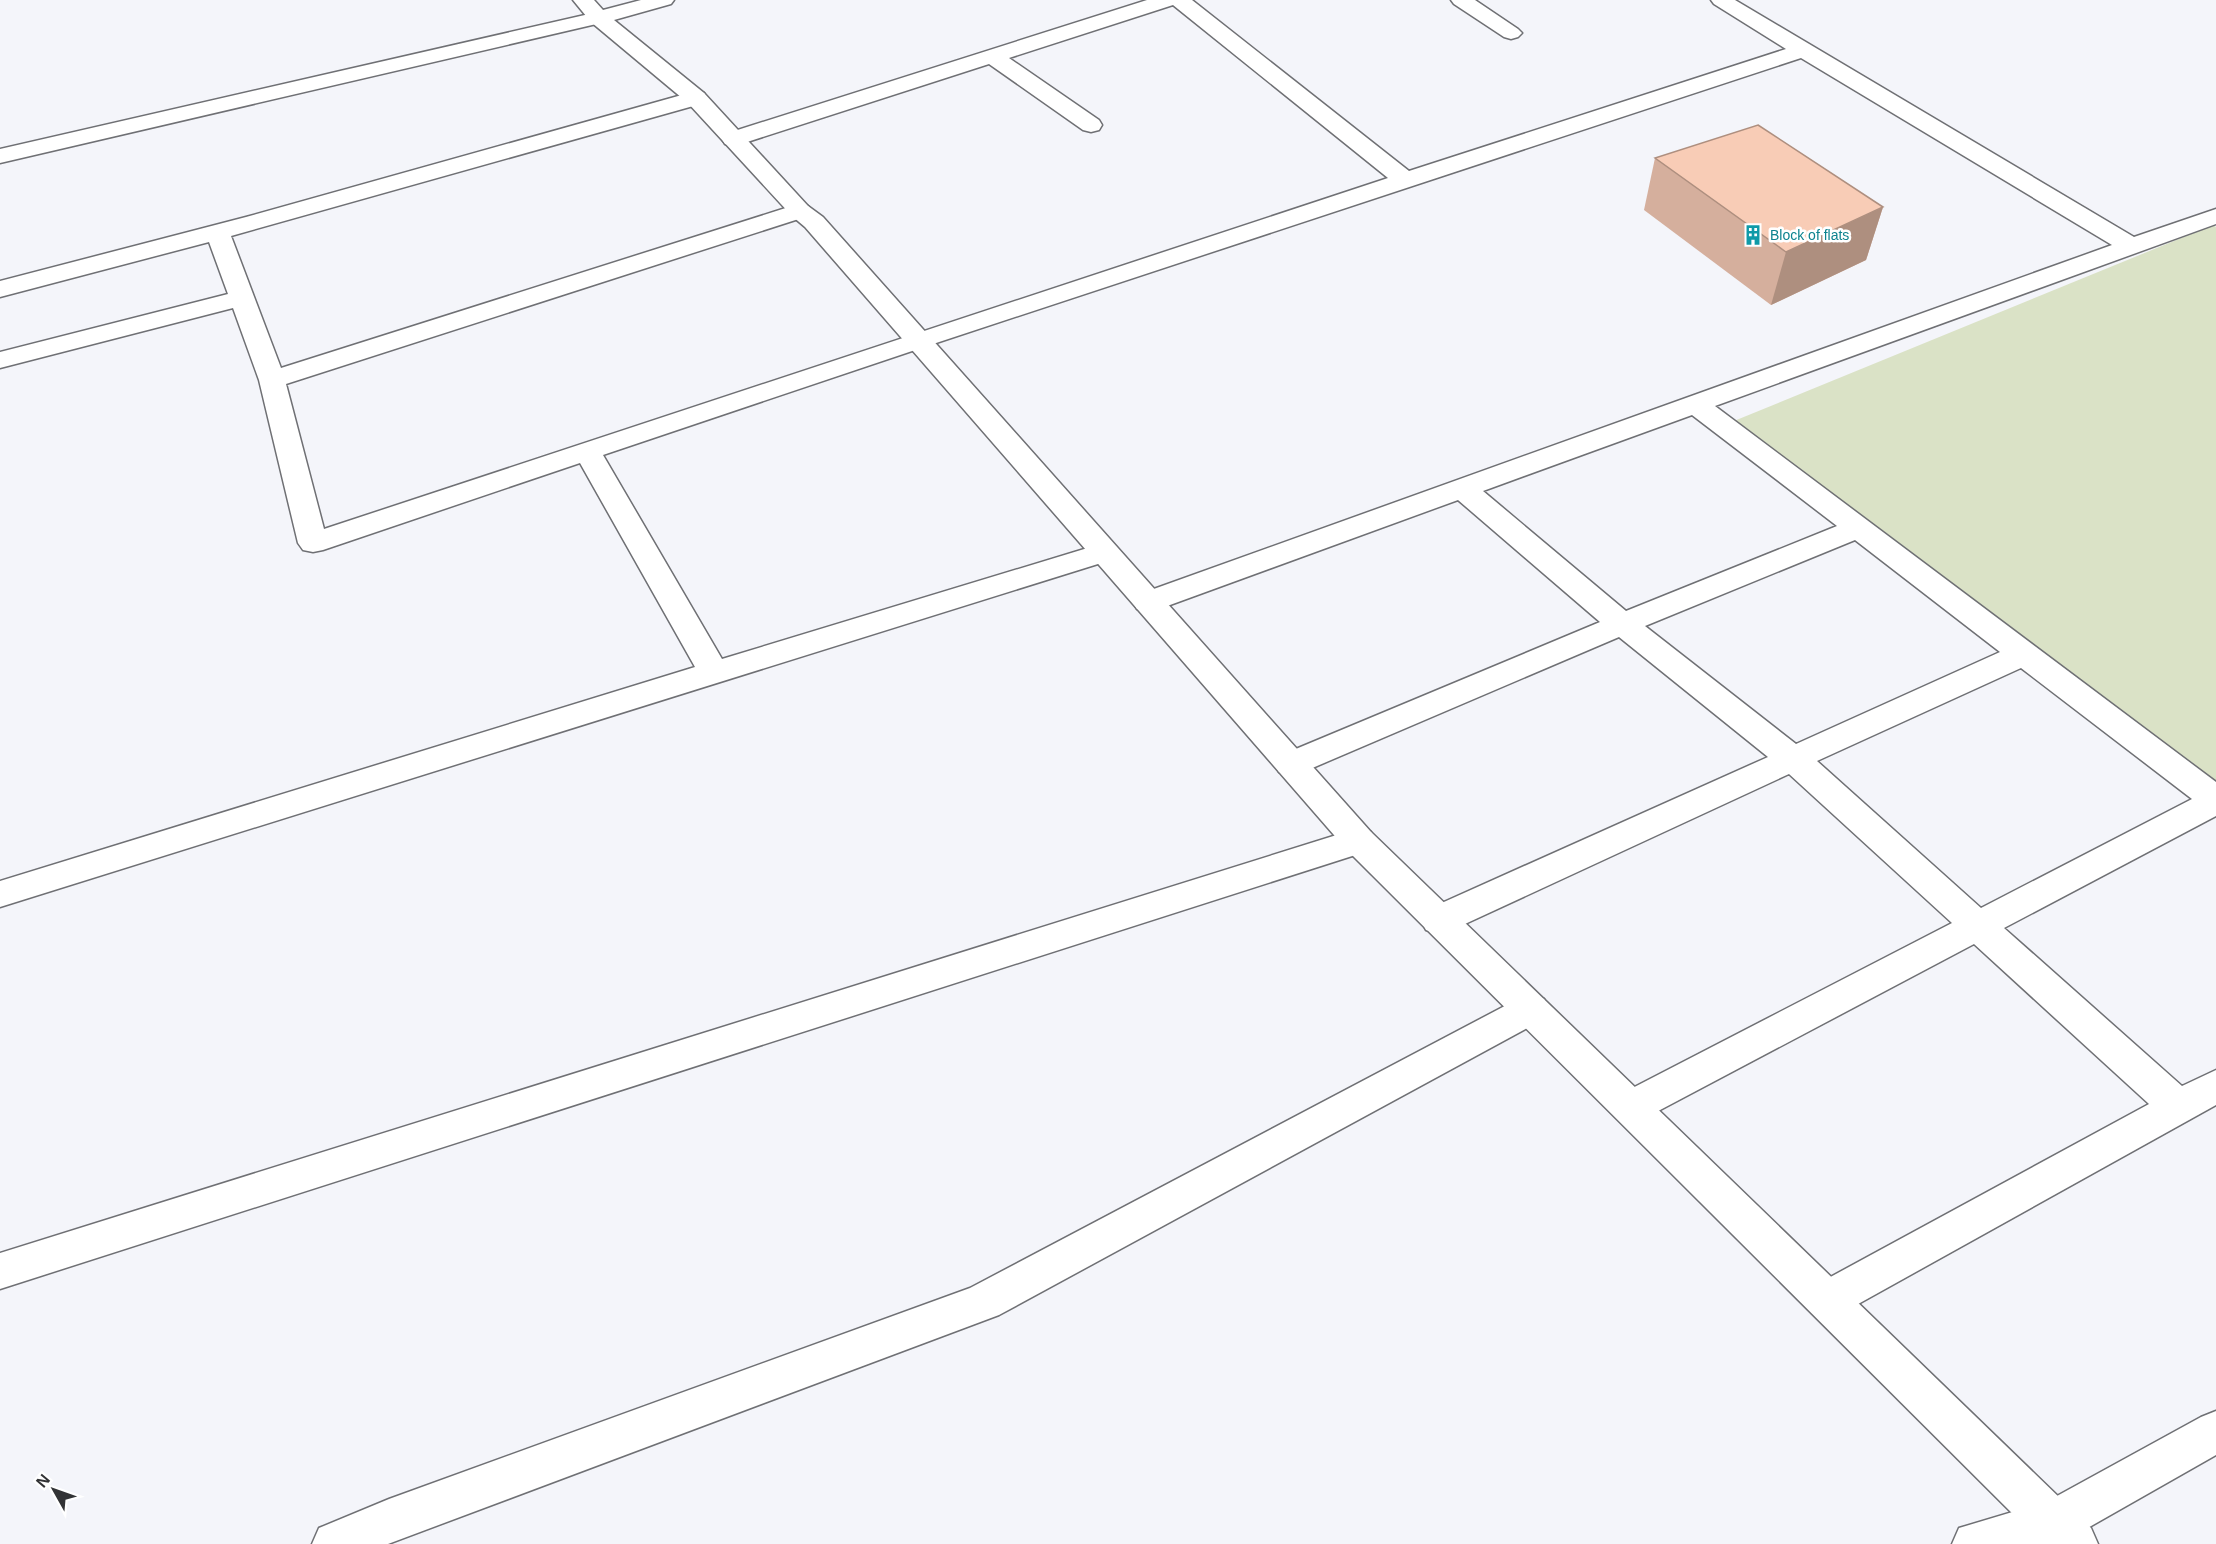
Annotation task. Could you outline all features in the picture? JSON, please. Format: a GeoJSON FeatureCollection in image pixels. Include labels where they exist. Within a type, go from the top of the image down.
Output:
{"type":"FeatureCollection","features":[{"type":"Feature","properties":{"kind":"street"},"geometry":{"type":"LineString","coordinates":[[0,156],[588,6],[664,0]]}},
{"type":"Feature","properties":{"kind":"street"},"geometry":{"type":"LineString","coordinates":[[733,138],[1168,0]]}},
{"type":"Feature","properties":{"kind":"street"},"geometry":{"type":"LineString","coordinates":[[1179,0],[1404,180]]}},
{"type":"Feature","properties":{"kind":"street"},"geometry":{"type":"LineString","coordinates":[[1461,0],[1511,33]]}},
{"type":"Feature","properties":{"kind":"street"},"geometry":{"type":"LineString","coordinates":[[1721,0],[2131,246]]}},
{"type":"Feature","properties":{"kind":"street"},"geometry":{"type":"LineString","coordinates":[[588,6],[696,98],[800,211],[814,222],[1359,841],[2064,1533]]}},
{"type":"Feature","properties":{"kind":"street"},"geometry":{"type":"LineString","coordinates":[[217,231],[272,380],[313,543],[918,340],[1803,50]]}},
{"type":"Feature","properties":{"kind":"street"},"geometry":{"type":"LineString","coordinates":[[992,56],[1090,125]]}},
{"type":"Feature","properties":{"kind":"street"},"geometry":{"type":"LineString","coordinates":[[0,289],[696,98]]}},
{"type":"Feature","properties":{"kind":"street"},"geometry":{"type":"LineString","coordinates":[[272,380],[800,211]]}},
{"type":"Feature","properties":{"kind":"street"},"geometry":{"type":"LineString","coordinates":[[1148,602],[2216,216]]}},
{"type":"Feature","properties":{"kind":"street"},"geometry":{"type":"LineString","coordinates":[[0,360],[242,298]]}},
{"type":"Feature","properties":{"kind":"street"},"geometry":{"type":"LineString","coordinates":[[1631,1107],[2216,800],[1695,404]]}},
{"type":"Feature","properties":{"kind":"street"},"geometry":{"type":"LineString","coordinates":[[587,451],[714,673]]}},
{"type":"Feature","properties":{"kind":"street"},"geometry":{"type":"LineString","coordinates":[[1462,489],[1622,624],[1793,759],[2178,1106]]}},
{"type":"Feature","properties":{"kind":"street"},"geometry":{"type":"LineString","coordinates":[[1291,764],[1622,624],[1858,528]]}},
{"type":"Feature","properties":{"kind":"street"},"geometry":{"type":"LineString","coordinates":[[0,894],[1104,552]]}},
{"type":"Feature","properties":{"kind":"street"},"geometry":{"type":"LineString","coordinates":[[1439,920],[2023,654]]}},
{"type":"Feature","properties":{"kind":"street"},"geometry":{"type":"LineString","coordinates":[[0,1271],[1359,841]]}},
{"type":"Feature","properties":{"kind":"street"},"geometry":{"type":"LineString","coordinates":[[335,1544],[400,1516],[984,1302],[1530,1009]]}},
{"type":"Feature","properties":{"kind":"street"},"geometry":{"type":"LineString","coordinates":[[1827,1300],[2216,1086]]}},
{"type":"Feature","properties":{"kind":"street"},"geometry":{"type":"LineString","coordinates":[[1975,1544],[2064,1533],[2216,1432]]}},
{"type":"Feature","properties":{"kind":"green space"},"geometry":{"type":"Polygon","coordinates":[[[2213,225],[2216,227],[2216,783],[1729,423],[2213,225]]]}},
{"type":"Feature","properties":{"kind":"building"},"geometry":{"type":"Polygon","coordinates":[[[1758,125],[1883,207],[1786,252],[1655,158],[1758,125]]]}},
{"type":"Feature","properties":{"kind":"place","name":"Block of flats"},"geometry":{"type":"Point","coordinates":[1753,235]}}]}
